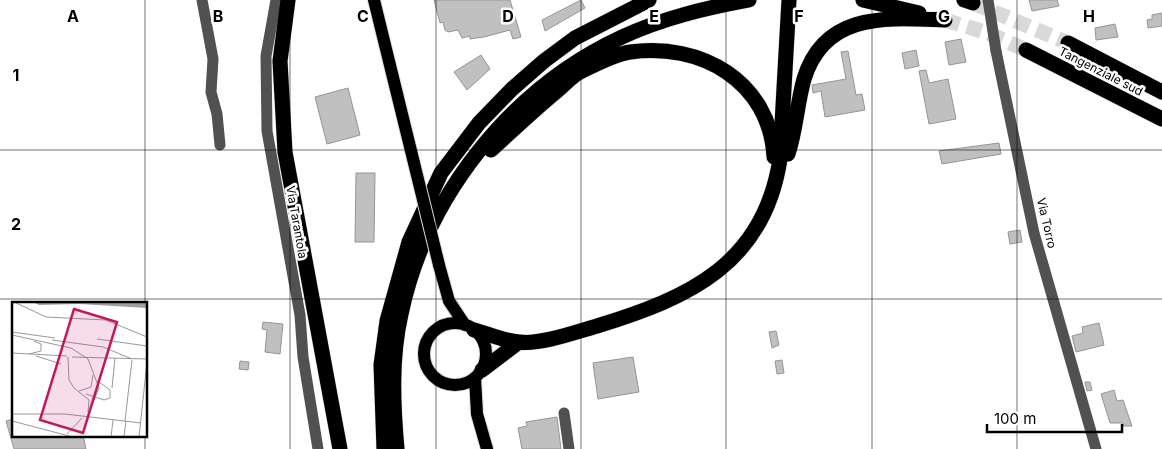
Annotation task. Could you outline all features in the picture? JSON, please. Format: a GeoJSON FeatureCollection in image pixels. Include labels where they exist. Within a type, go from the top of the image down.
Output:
{"type":"FeatureCollection","features":[{"type":"Feature","properties":{"kind":"highway"},"geometry":{"type":"LineString","coordinates":[[288,0],[280,61],[285,152],[340,449]]}},
{"type":"Feature","properties":{"kind":"highway"},"geometry":{"type":"LineString","coordinates":[[384,449],[381,365],[387,321],[409,242],[441,173],[479,123],[512,89],[544,61],[591,29],[628,0]]}},
{"type":"Feature","properties":{"kind":"highway"},"geometry":{"type":"LineString","coordinates":[[591,29],[649,0]]}},
{"type":"Feature","properties":{"kind":"highway"},"geometry":{"type":"LineString","coordinates":[[398,449],[393,384],[400,314],[410,280],[426,239],[453,188],[482,146],[514,112],[560,74],[594,53],[631,34],[673,17],[749,0]]}},
{"type":"Feature","properties":{"kind":"highway"},"geometry":{"type":"LineString","coordinates":[[470,328],[519,342],[538,341],[616,320],[667,302],[698,286],[728,262],[748,242],[760,223],[777,184],[789,152],[805,77],[818,52],[849,25],[888,18],[945,20],[863,0]]}},
{"type":"Feature","properties":{"kind":"highway"},"geometry":{"type":"LineString","coordinates":[[777,184],[788,4]]}},
{"type":"Feature","properties":{"kind":"highway","name":"Tangenziale sud"},"geometry":{"type":"LineString","coordinates":[[1068,43],[1162,92]]}},
{"type":"Feature","properties":{"kind":"highway"},"geometry":{"type":"LineString","coordinates":[[453,188],[527,115],[579,72],[628,52],[659,50],[683,53],[704,59],[733,74],[757,102],[770,134],[774,147],[777,184]]}},
{"type":"Feature","properties":{"kind":"highway","name":"Tangenziale sud"},"geometry":{"type":"LineString","coordinates":[[1026,50],[1162,120]]}},
{"type":"Feature","properties":{"kind":"highway"},"geometry":{"type":"LineString","coordinates":[[478,374],[519,342]]}},
{"type":"Feature","properties":{"kind":"main road"},"geometry":{"type":"LineString","coordinates":[[374,0],[449,301],[481,339],[485,349],[485,360],[478,374],[477,414],[486,449]]}},
{"type":"Feature","properties":{"kind":"main road"},"geometry":{"type":"LineString","coordinates":[[440,327],[449,301]]}},
{"type":"Feature","properties":{"kind":"main road"},"geometry":{"type":"LineString","coordinates":[[470,328],[452,323],[440,327],[426,341],[424,362],[435,378],[454,386],[466,398],[477,414]]}},
{"type":"Feature","properties":{"kind":"main road"},"geometry":{"type":"LineString","coordinates":[[454,386],[465,384],[478,374]]}},
{"type":"Feature","properties":{"kind":"street"},"geometry":{"type":"LineString","coordinates":[[202,0],[213,59],[211,92],[217,114],[220,145]]}},
{"type":"Feature","properties":{"kind":"street","name":"Via Tarantola"},"geometry":{"type":"LineString","coordinates":[[276,0],[266,56],[267,131],[300,315],[303,357],[318,449]]}},
{"type":"Feature","properties":{"kind":"street","name":"Via Torro"},"geometry":{"type":"LineString","coordinates":[[975,1],[996,51],[1034,233],[1096,449]]}},
{"type":"Feature","properties":{"kind":"street"},"geometry":{"type":"LineString","coordinates":[[564,413],[569,449]]}},
{"type":"Feature","properties":{"kind":"building"},"geometry":{"type":"Polygon","coordinates":[[[434,0],[510,0],[521,37],[513,39],[510,30],[484,37],[470,39],[470,36],[462,38],[458,30],[448,32],[445,30],[443,22],[440,23],[434,0]]]}},
{"type":"Feature","properties":{"kind":"building"},"geometry":{"type":"Polygon","coordinates":[[[581,0],[585,8],[545,31],[542,20],[581,0]]]}},
{"type":"Feature","properties":{"kind":"building"},"geometry":{"type":"Polygon","coordinates":[[[1029,0],[1057,0],[1059,6],[1032,11],[1029,0]]]}},
{"type":"Feature","properties":{"kind":"building"},"geometry":{"type":"Polygon","coordinates":[[[1162,13],[1162,26],[1148,28],[1147,20],[1152,19],[1152,15],[1162,13]]]}},
{"type":"Feature","properties":{"kind":"building"},"geometry":{"type":"Polygon","coordinates":[[[1115,24],[1118,37],[1096,40],[1095,28],[1115,24]]]}},
{"type":"Feature","properties":{"kind":"building"},"geometry":{"type":"Polygon","coordinates":[[[961,39],[966,62],[949,65],[945,42],[961,39]]]}},
{"type":"Feature","properties":{"kind":"building"},"geometry":{"type":"Polygon","coordinates":[[[916,50],[919,66],[905,69],[902,53],[916,50]]]}},
{"type":"Feature","properties":{"kind":"building"},"geometry":{"type":"Polygon","coordinates":[[[848,51],[856,95],[862,94],[865,110],[825,117],[821,91],[813,93],[812,85],[846,79],[841,52],[848,51]]]}},
{"type":"Feature","properties":{"kind":"building"},"geometry":{"type":"Polygon","coordinates":[[[481,55],[490,69],[467,90],[454,72],[481,55]]]}},
{"type":"Feature","properties":{"kind":"building"},"geometry":{"type":"Polygon","coordinates":[[[926,70],[929,83],[948,79],[956,119],[929,124],[919,71],[926,70]]]}},
{"type":"Feature","properties":{"kind":"building"},"geometry":{"type":"Polygon","coordinates":[[[348,88],[360,135],[327,144],[315,97],[348,88]]]}},
{"type":"Feature","properties":{"kind":"building"},"geometry":{"type":"Polygon","coordinates":[[[999,143],[1001,154],[942,164],[939,151],[999,143]]]}},
{"type":"Feature","properties":{"kind":"building"},"geometry":{"type":"Polygon","coordinates":[[[356,173],[375,173],[374,242],[355,242],[356,173]]]}},
{"type":"Feature","properties":{"kind":"building"},"geometry":{"type":"Polygon","coordinates":[[[1020,230],[1022,242],[1010,244],[1008,232],[1020,230]]]}},
{"type":"Feature","properties":{"kind":"building"},"geometry":{"type":"Polygon","coordinates":[[[263,322],[283,324],[280,354],[265,352],[267,330],[262,329],[263,322]]]}},
{"type":"Feature","properties":{"kind":"building"},"geometry":{"type":"Polygon","coordinates":[[[1099,323],[1104,345],[1076,352],[1072,336],[1083,333],[1082,327],[1099,323]]]}},
{"type":"Feature","properties":{"kind":"building"},"geometry":{"type":"Polygon","coordinates":[[[776,331],[779,345],[772,348],[769,332],[776,331]]]}},
{"type":"Feature","properties":{"kind":"building"},"geometry":{"type":"Polygon","coordinates":[[[633,357],[639,392],[598,399],[593,363],[633,357]]]}},
{"type":"Feature","properties":{"kind":"building"},"geometry":{"type":"Polygon","coordinates":[[[782,360],[784,373],[777,374],[775,361],[782,360]]]}},
{"type":"Feature","properties":{"kind":"building"},"geometry":{"type":"Polygon","coordinates":[[[240,361],[249,362],[248,370],[239,369],[240,361]]]}},
{"type":"Feature","properties":{"kind":"building"},"geometry":{"type":"Polygon","coordinates":[[[1085,382],[1090,382],[1092,390],[1087,391],[1085,382]]]}},
{"type":"Feature","properties":{"kind":"building"},"geometry":{"type":"Polygon","coordinates":[[[1114,390],[1117,401],[1123,400],[1132,426],[1123,426],[1123,423],[1110,423],[1101,394],[1114,390]]]}},
{"type":"Feature","properties":{"kind":"building"},"geometry":{"type":"Polygon","coordinates":[[[557,417],[561,449],[522,449],[518,428],[527,426],[526,422],[557,417]]]}},
{"type":"Feature","properties":{"kind":"building"},"geometry":{"type":"Polygon","coordinates":[[[12,420],[12,436],[83,436],[86,449],[14,449],[6,421],[12,420]]]}},
{"type":"Feature","properties":{"kind":"tunnel"},"geometry":{"type":"LineString","coordinates":[[973,3],[1068,43]]}},
{"type":"Feature","properties":{"kind":"tunnel"},"geometry":{"type":"LineString","coordinates":[[945,20],[988,33],[1026,50]]}}]}
